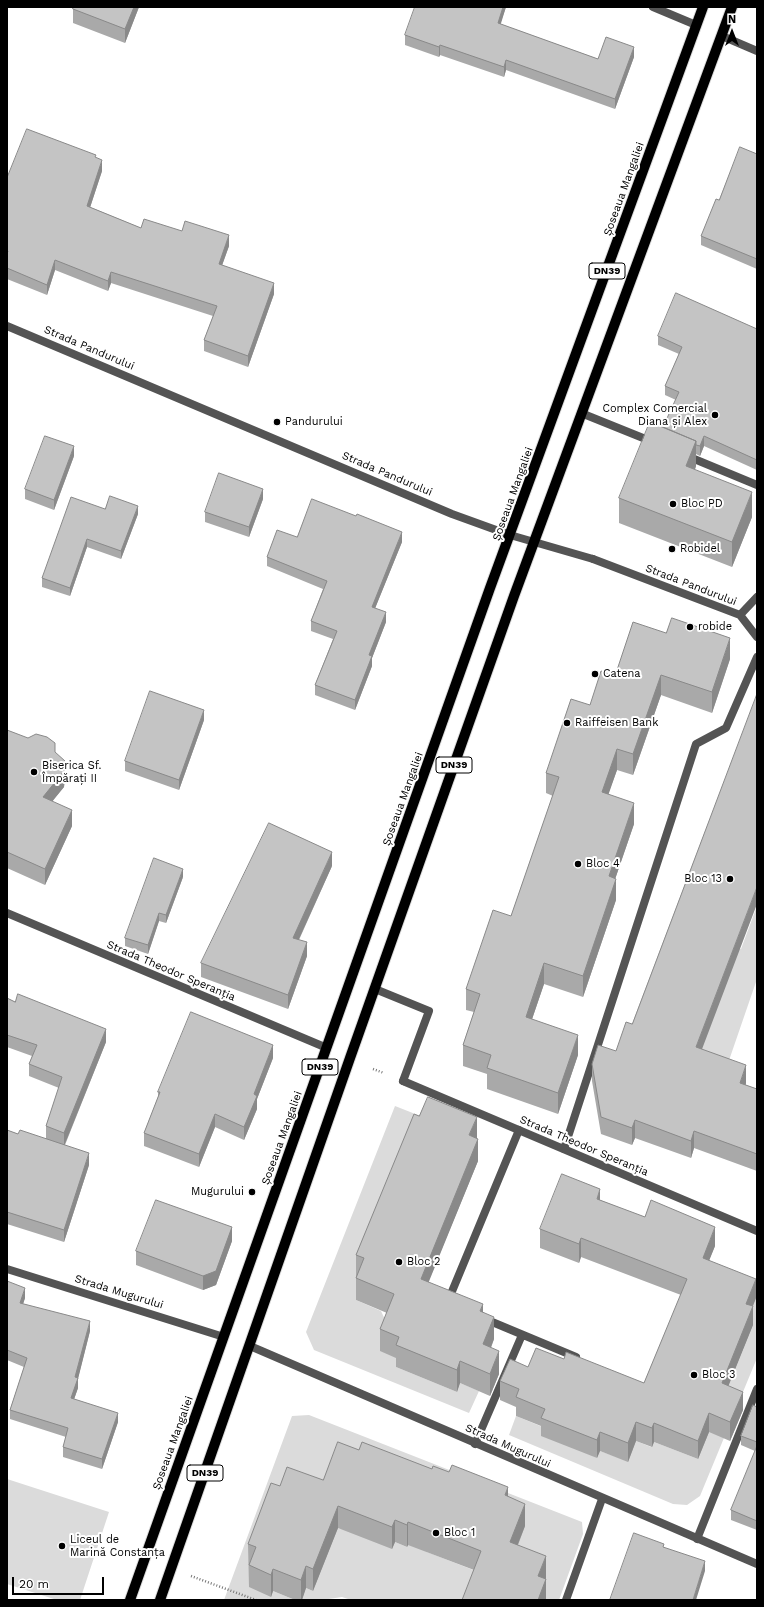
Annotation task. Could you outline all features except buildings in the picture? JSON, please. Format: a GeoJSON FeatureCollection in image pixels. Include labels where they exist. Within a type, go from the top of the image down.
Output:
{"type":"FeatureCollection","features":[{"type":"Feature","properties":{"kind":"main road","name":"Șoseaua Mangaliei"},"geometry":{"type":"LineString","coordinates":[[130,1600],[510,535],[703,7]]}},
{"type":"Feature","properties":{"kind":"main road","name":"DN39"},"geometry":{"type":"LineString","coordinates":[[160,1600],[534,542],[732,7]]}},
{"type":"Feature","properties":{"kind":"street"},"geometry":{"type":"LineString","coordinates":[[653,7],[696,25]]}},
{"type":"Feature","properties":{"kind":"street"},"geometry":{"type":"LineString","coordinates":[[722,36],[757,51]]}},
{"type":"Feature","properties":{"kind":"street","name":"Strada Pandurului"},"geometry":{"type":"LineString","coordinates":[[7,326],[452,514],[510,535],[593,559],[740,615],[757,637]]}},
{"type":"Feature","properties":{"kind":"street"},"geometry":{"type":"LineString","coordinates":[[581,414],[659,444]]}},
{"type":"Feature","properties":{"kind":"street"},"geometry":{"type":"LineString","coordinates":[[680,453],[757,485]]}},
{"type":"Feature","properties":{"kind":"street"},"geometry":{"type":"LineString","coordinates":[[740,615],[757,597]]}},
{"type":"Feature","properties":{"kind":"street"},"geometry":{"type":"LineString","coordinates":[[564,1149],[696,744],[726,728],[757,656]]}},
{"type":"Feature","properties":{"kind":"street","name":"Strada Theodor Speranția"},"geometry":{"type":"LineString","coordinates":[[7,913],[327,1048]]}},
{"type":"Feature","properties":{"kind":"street","name":"Strada Theodor Speranția"},"geometry":{"type":"LineString","coordinates":[[375,989],[429,1011],[403,1081],[757,1231]]}},
{"type":"Feature","properties":{"kind":"street"},"geometry":{"type":"LineString","coordinates":[[454,1306],[447,1303],[519,1130]]}},
{"type":"Feature","properties":{"kind":"street","name":"Strada Mugurului"},"geometry":{"type":"LineString","coordinates":[[7,1269],[224,1337]]}},
{"type":"Feature","properties":{"kind":"street"},"geometry":{"type":"LineString","coordinates":[[474,1315],[587,1362]]}},
{"type":"Feature","properties":{"kind":"street"},"geometry":{"type":"LineString","coordinates":[[475,1444],[522,1335]]}},
{"type":"Feature","properties":{"kind":"street","name":"Strada Mugurului"},"geometry":{"type":"LineString","coordinates":[[250,1346],[757,1564]]}},
{"type":"Feature","properties":{"kind":"street"},"geometry":{"type":"LineString","coordinates":[[698,1539],[757,1389]]}},
{"type":"Feature","properties":{"kind":"street"},"geometry":{"type":"LineString","coordinates":[[566,1600],[602,1498]]}},
{"type":"Feature","properties":{"kind":"path"},"geometry":{"type":"LineString","coordinates":[[190,1576],[256,1600]]}},
{"type":"Feature","properties":{"kind":"shaded area"},"geometry":{"type":"Polygon","coordinates":[[[757,906],[757,979],[725,1072],[689,1059],[733,946],[741,949],[757,906]]]}},
{"type":"Feature","properties":{"kind":"shaded area"},"geometry":{"type":"Polygon","coordinates":[[[395,1106],[428,1119],[356,1277],[356,1300],[381,1311],[389,1328],[399,1359],[396,1367],[457,1392],[460,1383],[479,1391],[469,1413],[314,1350],[306,1332],[395,1106]]]}},
{"type":"Feature","properties":{"kind":"shaded area"},"geometry":{"type":"Polygon","coordinates":[[[711,1264],[757,1285],[757,1358],[700,1496],[687,1505],[673,1504],[509,1435],[516,1416],[545,1428],[597,1458],[600,1451],[628,1461],[636,1441],[651,1447],[654,1442],[698,1459],[697,1446],[730,1382],[753,1325],[711,1264]]]}},
{"type":"Feature","properties":{"kind":"shaded area"},"geometry":{"type":"Polygon","coordinates":[[[309,1415],[582,1522],[583,1534],[559,1600],[544,1600],[415,1492],[248,1566],[256,1569],[273,1591],[295,1600],[224,1600],[292,1416],[309,1415]]]}},
{"type":"Feature","properties":{"kind":"shaded area","name":"Liceul de Marină Constanța"},"geometry":{"type":"Polygon","coordinates":[[[7,1479],[109,1512],[80,1600],[57,1600],[7,1584],[7,1479]]]}},
{"type":"Feature","properties":{"kind":"shaded area"},"geometry":{"type":"Polygon","coordinates":[[[338,1528],[395,1542],[407,1547],[411,1537],[427,1552],[481,1573],[471,1600],[351,1600],[342,1597],[322,1600],[302,1600],[306,1588],[313,1591],[338,1528]]]}},
{"type":"Feature","properties":{"kind":"place","name":"Complex Comercial Diana și Alex"},"geometry":{"type":"Point","coordinates":[715,415]}},
{"type":"Feature","properties":{"kind":"place","name":"Pandurului"},"geometry":{"type":"Point","coordinates":[277,422]}},
{"type":"Feature","properties":{"kind":"place","name":"Bloc PD"},"geometry":{"type":"Point","coordinates":[673,504]}},
{"type":"Feature","properties":{"kind":"place","name":"Robidel"},"geometry":{"type":"Point","coordinates":[672,549]}},
{"type":"Feature","properties":{"kind":"place","name":"robide"},"geometry":{"type":"Point","coordinates":[690,627]}},
{"type":"Feature","properties":{"kind":"place","name":"Catena"},"geometry":{"type":"Point","coordinates":[595,674]}},
{"type":"Feature","properties":{"kind":"place","name":"Raiffeisen Bank"},"geometry":{"type":"Point","coordinates":[567,723]}},
{"type":"Feature","properties":{"kind":"place","name":"Biserica Sf. Împărați II"},"geometry":{"type":"Point","coordinates":[34,772]}},
{"type":"Feature","properties":{"kind":"place","name":"Bloc 4"},"geometry":{"type":"Point","coordinates":[578,864]}},
{"type":"Feature","properties":{"kind":"place","name":"Bloc 13"},"geometry":{"type":"Point","coordinates":[730,879]}},
{"type":"Feature","properties":{"kind":"place","name":"Mugurului"},"geometry":{"type":"Point","coordinates":[252,1192]}},
{"type":"Feature","properties":{"kind":"place","name":"Bloc 2"},"geometry":{"type":"Point","coordinates":[399,1262]}},
{"type":"Feature","properties":{"kind":"place","name":"Bloc 3"},"geometry":{"type":"Point","coordinates":[694,1375]}},
{"type":"Feature","properties":{"kind":"place","name":"Bloc 1"},"geometry":{"type":"Point","coordinates":[436,1533]}},
{"type":"Feature","properties":{"kind":"place","name":"Liceul de Marină Constanța"},"geometry":{"type":"Point","coordinates":[62,1546]}}]}
